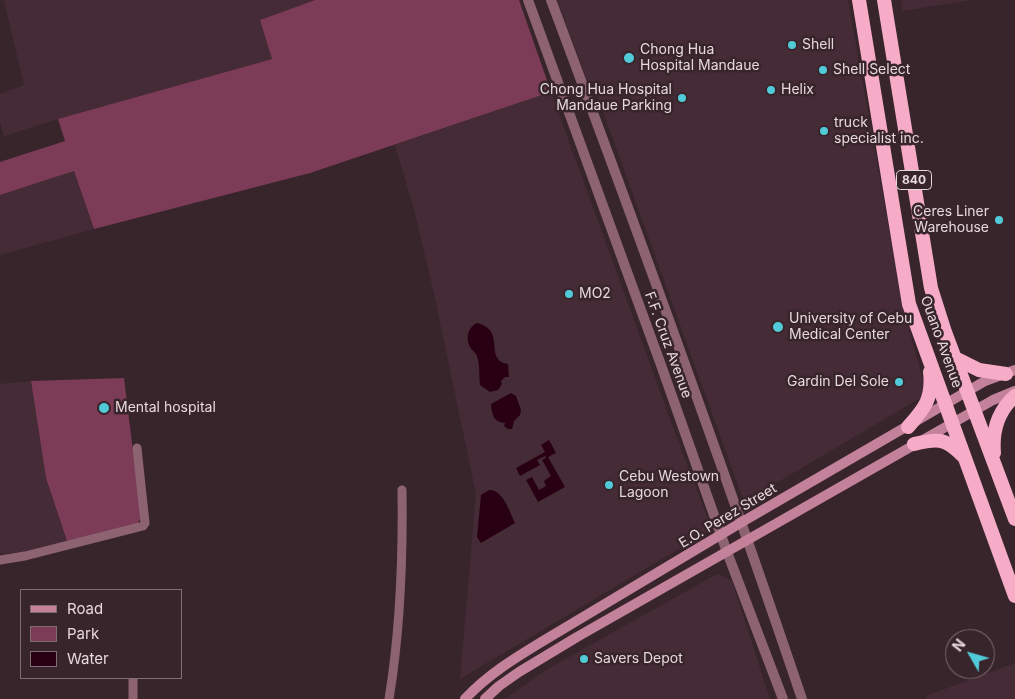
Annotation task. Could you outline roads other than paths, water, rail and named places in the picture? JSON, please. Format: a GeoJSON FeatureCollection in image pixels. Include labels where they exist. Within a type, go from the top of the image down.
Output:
{"type":"FeatureCollection","features":[{"type":"Feature","properties":{"kind":"highway","name":"Ouano Avenue"},"geometry":{"type":"LineString","coordinates":[[860,0],[909,304],[1015,596]]}},
{"type":"Feature","properties":{"kind":"highway","name":"Ouano Avenue"},"geometry":{"type":"LineString","coordinates":[[884,0],[931,288],[974,411],[1015,519]]}},
{"type":"Feature","properties":{"kind":"highway"},"geometry":{"type":"LineString","coordinates":[[870,66],[894,60]]}},
{"type":"Feature","properties":{"kind":"highway"},"geometry":{"type":"LineString","coordinates":[[908,427],[924,407],[930,395],[931,380],[928,354]]}},
{"type":"Feature","properties":{"kind":"highway"},"geometry":{"type":"LineString","coordinates":[[955,358],[979,370],[1011,372]]}},
{"type":"Feature","properties":{"kind":"highway"},"geometry":{"type":"LineString","coordinates":[[997,471],[994,444],[995,427],[1001,411],[1015,396]]}},
{"type":"Feature","properties":{"kind":"highway"},"geometry":{"type":"LineString","coordinates":[[914,444],[935,439],[943,440],[952,445],[966,458]]}},
{"type":"Feature","properties":{"kind":"main road","name":"E.O. Perez Street"},"geometry":{"type":"LineString","coordinates":[[465,699],[512,660],[543,641],[742,522],[985,381],[1011,372]]}},
{"type":"Feature","properties":{"kind":"main road"},"geometry":{"type":"LineString","coordinates":[[485,699],[519,672],[642,598],[727,552],[914,444],[994,400],[1015,391]]}},
{"type":"Feature","properties":{"kind":"main road"},"geometry":{"type":"LineString","coordinates":[[543,641],[550,653]]}},
{"type":"Feature","properties":{"kind":"street","name":"F.F. Cruz Avenue"},"geometry":{"type":"LineString","coordinates":[[528,0],[661,364],[721,536],[783,699]]}},
{"type":"Feature","properties":{"kind":"street","name":"F.F. Cruz Avenue"},"geometry":{"type":"LineString","coordinates":[[551,0],[742,522],[802,699]]}},
{"type":"Feature","properties":{"kind":"street"},"geometry":{"type":"LineString","coordinates":[[0,560],[25,556],[143,526],[145,522],[137,448]]}},
{"type":"Feature","properties":{"kind":"street"},"geometry":{"type":"LineString","coordinates":[[389,699],[398,616],[402,490]]}},
{"type":"Feature","properties":{"kind":"street"},"geometry":{"type":"LineString","coordinates":[[133,679],[133,699]]}},
{"type":"Feature","properties":{"kind":"water"},"geometry":{"type":"Polygon","coordinates":[[[477,323],[486,327],[491,332],[497,357],[508,364],[509,377],[505,377],[501,381],[502,384],[498,390],[490,392],[480,385],[478,359],[468,340],[471,327],[477,323]]]}},
{"type":"Feature","properties":{"kind":"water"},"geometry":{"type":"Polygon","coordinates":[[[511,393],[516,396],[521,410],[520,415],[514,421],[512,429],[508,429],[504,426],[505,423],[498,421],[494,417],[491,404],[511,393]]]}},
{"type":"Feature","properties":{"kind":"water"},"geometry":{"type":"Polygon","coordinates":[[[549,440],[556,453],[548,457],[565,487],[538,502],[526,480],[532,477],[539,490],[546,486],[544,481],[551,476],[542,460],[546,458],[545,456],[537,460],[540,465],[520,476],[516,468],[545,452],[541,445],[549,440]]]}},
{"type":"Feature","properties":{"kind":"water"},"geometry":{"type":"Polygon","coordinates":[[[489,490],[498,493],[502,497],[515,523],[481,543],[477,537],[481,495],[489,490]]]}},
{"type":"Feature","properties":{"kind":"place","name":"Shell"},"geometry":{"type":"Point","coordinates":[792,45]}},
{"type":"Feature","properties":{"kind":"place","name":"Chong Hua Hospital Mandaue"},"geometry":{"type":"Point","coordinates":[629,58]}},
{"type":"Feature","properties":{"kind":"place","name":"Shell Select"},"geometry":{"type":"Point","coordinates":[823,70]}},
{"type":"Feature","properties":{"kind":"place","name":"Helix"},"geometry":{"type":"Point","coordinates":[771,90]}},
{"type":"Feature","properties":{"kind":"place","name":"Chong Hua Hospital Mandaue Parking"},"geometry":{"type":"Point","coordinates":[682,98]}},
{"type":"Feature","properties":{"kind":"place","name":"truck specialist inc."},"geometry":{"type":"Point","coordinates":[824,131]}},
{"type":"Feature","properties":{"kind":"place","name":"Ceres Liner Warehouse"},"geometry":{"type":"Point","coordinates":[999,220]}},
{"type":"Feature","properties":{"kind":"place","name":"MO2"},"geometry":{"type":"Point","coordinates":[569,294]}},
{"type":"Feature","properties":{"kind":"place","name":"University of Cebu Medical Center"},"geometry":{"type":"Point","coordinates":[778,327]}},
{"type":"Feature","properties":{"kind":"place","name":"Gardin Del Sole"},"geometry":{"type":"Point","coordinates":[899,382]}},
{"type":"Feature","properties":{"kind":"place","name":"Mental hospital"},"geometry":{"type":"Point","coordinates":[104,408]}},
{"type":"Feature","properties":{"kind":"place","name":"Cebu Westown Lagoon"},"geometry":{"type":"Point","coordinates":[609,485]}},
{"type":"Feature","properties":{"kind":"place","name":"Savers Depot"},"geometry":{"type":"Point","coordinates":[584,659]}}]}
